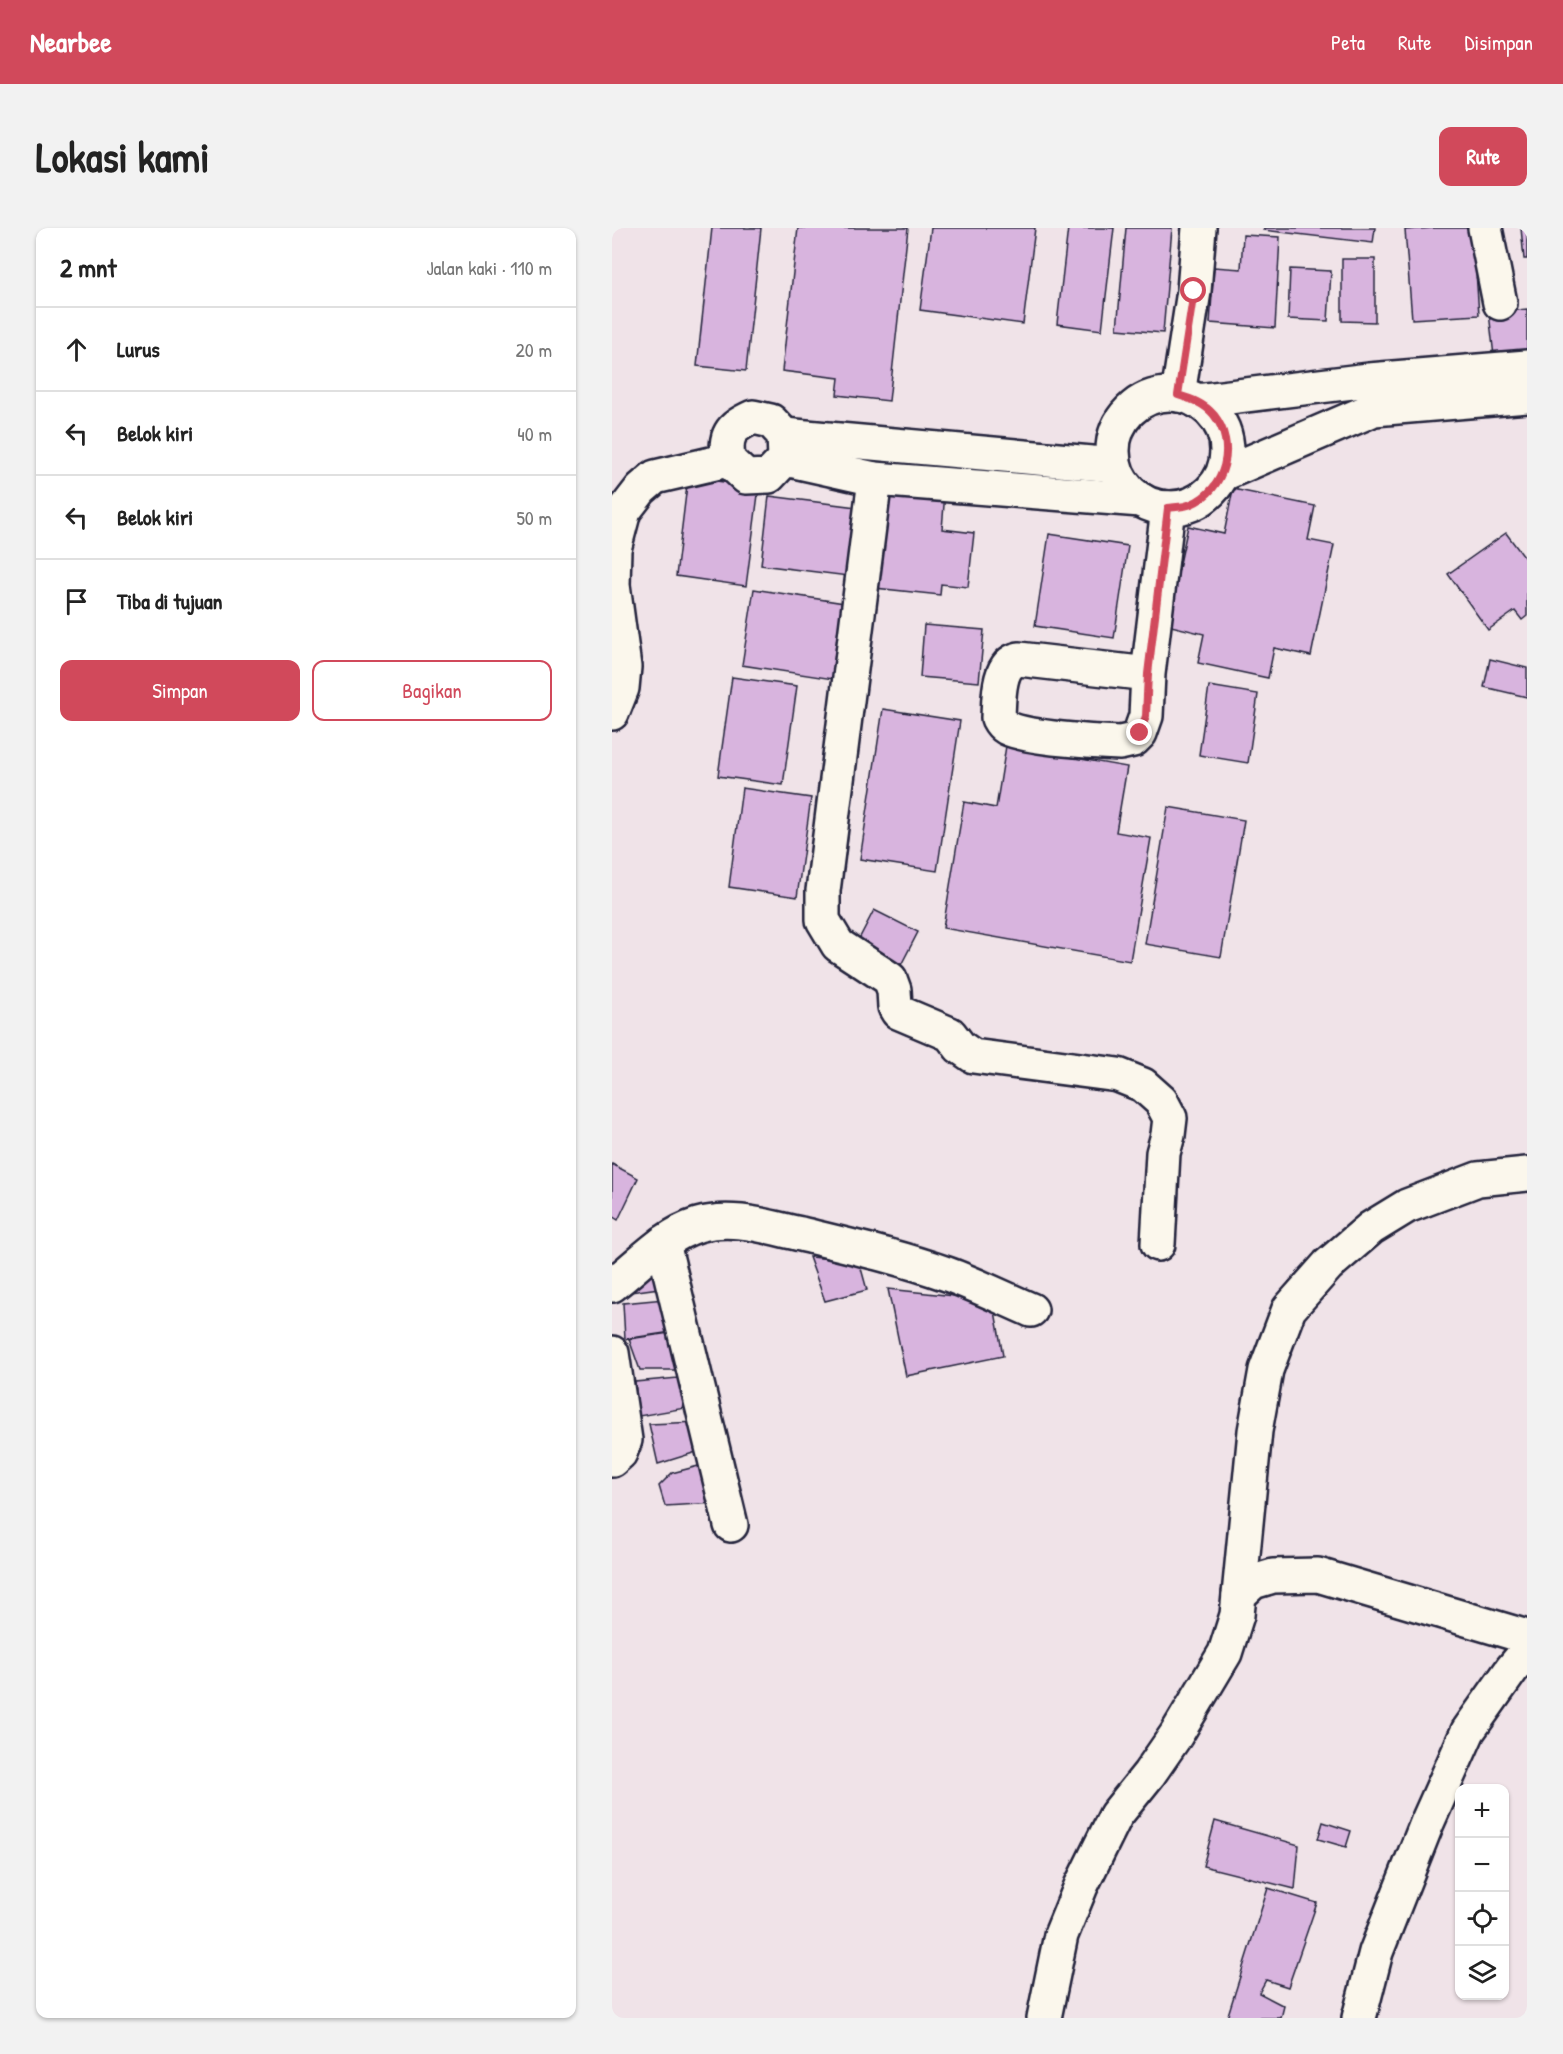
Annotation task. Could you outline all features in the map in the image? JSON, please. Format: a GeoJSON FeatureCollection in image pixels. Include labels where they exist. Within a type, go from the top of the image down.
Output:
{"type":"FeatureCollection","features":[{"type":"Feature","properties":{"kind":"lane"},"geometry":{"type":"LineString","coordinates":[[1187,398],[1199,228]]}},
{"type":"Feature","properties":{"kind":"lane"},"geometry":{"type":"LineString","coordinates":[[1485,228],[1500,303]]}},
{"type":"Feature","properties":{"kind":"lane"},"geometry":{"type":"LineString","coordinates":[[1222,474],[1372,394],[1527,367]]}},
{"type":"Feature","properties":{"kind":"lane"},"geometry":{"type":"LineString","coordinates":[[1155,504],[1124,485],[1114,465],[1113,443],[1120,422],[1135,405],[1155,395],[1187,398],[1372,394],[1527,396]]}},
{"type":"Feature","properties":{"kind":"lane"},"geometry":{"type":"LineString","coordinates":[[785,447],[769,476],[746,477],[728,460],[726,442],[735,425],[753,417],[771,421],[785,447],[875,479],[1155,504],[1191,505],[1209,492],[1222,474],[1227,453],[1224,433],[1213,414],[1187,398]]}},
{"type":"Feature","properties":{"kind":"lane"},"geometry":{"type":"LineString","coordinates":[[785,447],[1114,465]]}},
{"type":"Feature","properties":{"kind":"lane"},"geometry":{"type":"LineString","coordinates":[[612,712],[622,688],[624,668],[613,585],[614,549],[624,511],[640,489],[655,477],[728,460]]}},
{"type":"Feature","properties":{"kind":"lane"},"geometry":{"type":"LineString","coordinates":[[875,479],[823,891],[823,920],[838,945],[890,979],[898,1012],[950,1034],[960,1047],[973,1056],[1118,1075],[1143,1085],[1161,1101],[1170,1118],[1163,1153],[1158,1244]]}},
{"type":"Feature","properties":{"kind":"lane"},"geometry":{"type":"LineString","coordinates":[[1148,674],[1155,504]]}},
{"type":"Feature","properties":{"kind":"lane"},"geometry":{"type":"LineString","coordinates":[[1044,2018],[1061,1935],[1081,1886],[1116,1815],[1176,1735],[1225,1653],[1237,1615],[1257,1421],[1266,1370],[1289,1309],[1328,1265],[1371,1228],[1407,1206],[1478,1179],[1527,1174]]}},
{"type":"Feature","properties":{"kind":"lane"},"geometry":{"type":"LineString","coordinates":[[612,1285],[663,1243],[683,1231],[707,1223],[728,1220],[845,1244],[915,1264],[949,1275],[1031,1310]]}},
{"type":"Feature","properties":{"kind":"lane"},"geometry":{"type":"LineString","coordinates":[[663,1243],[731,1525]]}},
{"type":"Feature","properties":{"kind":"lane"},"geometry":{"type":"LineString","coordinates":[[612,1353],[625,1440],[620,1453],[612,1460]]}},
{"type":"Feature","properties":{"kind":"lane"},"geometry":{"type":"LineString","coordinates":[[1239,1594],[1253,1582],[1273,1576],[1318,1575],[1527,1637]]}},
{"type":"Feature","properties":{"kind":"lane"},"geometry":{"type":"LineString","coordinates":[[1359,2018],[1376,1952],[1426,1823],[1468,1731],[1527,1651]]}},
{"type":"Feature","properties":{"kind":"building"},"geometry":{"type":"Polygon","coordinates":[[[712,228],[761,228],[746,371],[697,366],[712,228]]]}},
{"type":"Feature","properties":{"kind":"building"},"geometry":{"type":"Polygon","coordinates":[[[798,228],[908,228],[889,401],[837,395],[839,378],[782,371],[798,228]]]}},
{"type":"Feature","properties":{"kind":"building"},"geometry":{"type":"Polygon","coordinates":[[[931,228],[1035,228],[1023,324],[920,310],[931,228]]]}},
{"type":"Feature","properties":{"kind":"building"},"geometry":{"type":"Polygon","coordinates":[[[1068,228],[1114,228],[1102,330],[1057,324],[1068,228]]]}},
{"type":"Feature","properties":{"kind":"building"},"geometry":{"type":"Polygon","coordinates":[[[1126,228],[1172,228],[1163,333],[1117,329],[1126,228]]]}},
{"type":"Feature","properties":{"kind":"building"},"geometry":{"type":"Polygon","coordinates":[[[1264,228],[1375,228],[1373,243],[1263,230],[1264,228]]]}},
{"type":"Feature","properties":{"kind":"building"},"geometry":{"type":"Polygon","coordinates":[[[1473,228],[1479,315],[1412,319],[1405,230],[1473,228]]]}},
{"type":"Feature","properties":{"kind":"building"},"geometry":{"type":"Polygon","coordinates":[[[1521,228],[1527,228],[1527,259],[1524,259],[1521,228]]]}},
{"type":"Feature","properties":{"kind":"building"},"geometry":{"type":"Polygon","coordinates":[[[1243,235],[1280,237],[1275,328],[1210,323],[1214,267],[1241,269],[1243,235]]]}},
{"type":"Feature","properties":{"kind":"building"},"geometry":{"type":"Polygon","coordinates":[[[1342,259],[1375,259],[1375,322],[1342,321],[1342,259]]]}},
{"type":"Feature","properties":{"kind":"building"},"geometry":{"type":"Polygon","coordinates":[[[1290,269],[1331,271],[1328,321],[1288,319],[1290,269]]]}},
{"type":"Feature","properties":{"kind":"building"},"geometry":{"type":"Polygon","coordinates":[[[1527,309],[1527,352],[1494,356],[1489,313],[1527,309]]]}},
{"type":"Feature","properties":{"kind":"building"},"geometry":{"type":"Polygon","coordinates":[[[688,477],[759,487],[746,586],[676,576],[688,477]]]}},
{"type":"Feature","properties":{"kind":"building"},"geometry":{"type":"Polygon","coordinates":[[[886,486],[945,493],[942,529],[974,533],[968,587],[941,584],[940,595],[875,588],[886,486]]]}},
{"type":"Feature","properties":{"kind":"building"},"geometry":{"type":"Polygon","coordinates":[[[1233,489],[1315,506],[1308,540],[1334,545],[1311,656],[1274,648],[1268,678],[1198,663],[1204,634],[1167,625],[1188,526],[1224,534],[1233,489]]]}},
{"type":"Feature","properties":{"kind":"building"},"geometry":{"type":"Polygon","coordinates":[[[769,496],[864,508],[856,577],[761,565],[769,496]]]}},
{"type":"Feature","properties":{"kind":"building"},"geometry":{"type":"Polygon","coordinates":[[[1506,533],[1527,561],[1527,616],[1522,620],[1515,611],[1488,630],[1448,574],[1506,533]]]}},
{"type":"Feature","properties":{"kind":"building"},"geometry":{"type":"Polygon","coordinates":[[[1049,534],[1128,546],[1114,638],[1035,626],[1049,534]]]}},
{"type":"Feature","properties":{"kind":"building"},"geometry":{"type":"Polygon","coordinates":[[[754,589],[844,603],[833,679],[742,665],[754,589]]]}},
{"type":"Feature","properties":{"kind":"building"},"geometry":{"type":"Polygon","coordinates":[[[924,625],[984,630],[979,682],[920,677],[924,625]]]}},
{"type":"Feature","properties":{"kind":"building"},"geometry":{"type":"Polygon","coordinates":[[[1490,659],[1527,668],[1527,697],[1484,687],[1490,659]]]}},
{"type":"Feature","properties":{"kind":"building"},"geometry":{"type":"Polygon","coordinates":[[[732,677],[797,686],[783,785],[718,776],[732,677]]]}},
{"type":"Feature","properties":{"kind":"building"},"geometry":{"type":"Polygon","coordinates":[[[1209,686],[1258,694],[1248,763],[1199,755],[1209,686]]]}},
{"type":"Feature","properties":{"kind":"building"},"geometry":{"type":"Polygon","coordinates":[[[883,709],[960,721],[937,871],[860,859],[883,709]]]}},
{"type":"Feature","properties":{"kind":"building"},"geometry":{"type":"Polygon","coordinates":[[[1006,746],[1127,767],[1116,832],[1151,838],[1130,961],[943,928],[964,802],[996,808],[1006,746]]]}},
{"type":"Feature","properties":{"kind":"building"},"geometry":{"type":"Polygon","coordinates":[[[742,788],[811,798],[797,897],[729,887],[742,788]]]}},
{"type":"Feature","properties":{"kind":"building"},"geometry":{"type":"Polygon","coordinates":[[[1168,807],[1244,820],[1221,957],[1145,944],[1168,807]]]}},
{"type":"Feature","properties":{"kind":"building"},"geometry":{"type":"Polygon","coordinates":[[[874,910],[918,932],[901,965],[857,943],[874,910]]]}},
{"type":"Feature","properties":{"kind":"building"},"geometry":{"type":"Polygon","coordinates":[[[612,1164],[638,1178],[618,1220],[612,1216],[612,1164]]]}},
{"type":"Feature","properties":{"kind":"building"},"geometry":{"type":"Polygon","coordinates":[[[658,1256],[666,1287],[616,1294],[658,1256]]]}},
{"type":"Feature","properties":{"kind":"building"},"geometry":{"type":"Polygon","coordinates":[[[809,1257],[859,1261],[867,1290],[825,1301],[809,1257]]]}},
{"type":"Feature","properties":{"kind":"building"},"geometry":{"type":"Polygon","coordinates":[[[888,1289],[993,1300],[1003,1356],[906,1376],[888,1289]]]}},
{"type":"Feature","properties":{"kind":"building"},"geometry":{"type":"Polygon","coordinates":[[[675,1298],[678,1331],[625,1339],[623,1303],[675,1298]]]}},
{"type":"Feature","properties":{"kind":"building"},"geometry":{"type":"Polygon","coordinates":[[[683,1331],[693,1370],[640,1370],[629,1339],[683,1331]]]}},
{"type":"Feature","properties":{"kind":"building"},"geometry":{"type":"Polygon","coordinates":[[[689,1377],[697,1406],[639,1416],[635,1382],[689,1377]]]}},
{"type":"Feature","properties":{"kind":"building"},"geometry":{"type":"Polygon","coordinates":[[[699,1422],[706,1449],[658,1464],[649,1424],[699,1422]]]}},
{"type":"Feature","properties":{"kind":"building"},"geometry":{"type":"Polygon","coordinates":[[[706,1464],[716,1503],[665,1506],[659,1486],[672,1473],[706,1464]]]}},
{"type":"Feature","properties":{"kind":"building"},"geometry":{"type":"Polygon","coordinates":[[[1215,1821],[1299,1845],[1295,1889],[1203,1866],[1215,1821]]]}},
{"type":"Feature","properties":{"kind":"building"},"geometry":{"type":"Polygon","coordinates":[[[1323,1822],[1351,1831],[1346,1847],[1318,1839],[1323,1822]]]}},
{"type":"Feature","properties":{"kind":"building"},"geometry":{"type":"Polygon","coordinates":[[[1268,1888],[1317,1903],[1288,1987],[1266,1980],[1259,1993],[1284,2006],[1281,2018],[1227,2018],[1268,1888]]]}},
{"type":"Feature","properties":{"kind":"route"},"geometry":{"type":"LineString","coordinates":[[1140,733],[1146,716],[1148,674],[1168,508],[1191,505],[1209,492],[1222,474],[1227,453],[1224,433],[1213,414],[1197,401],[1178,395],[1194,291]]}}]}
